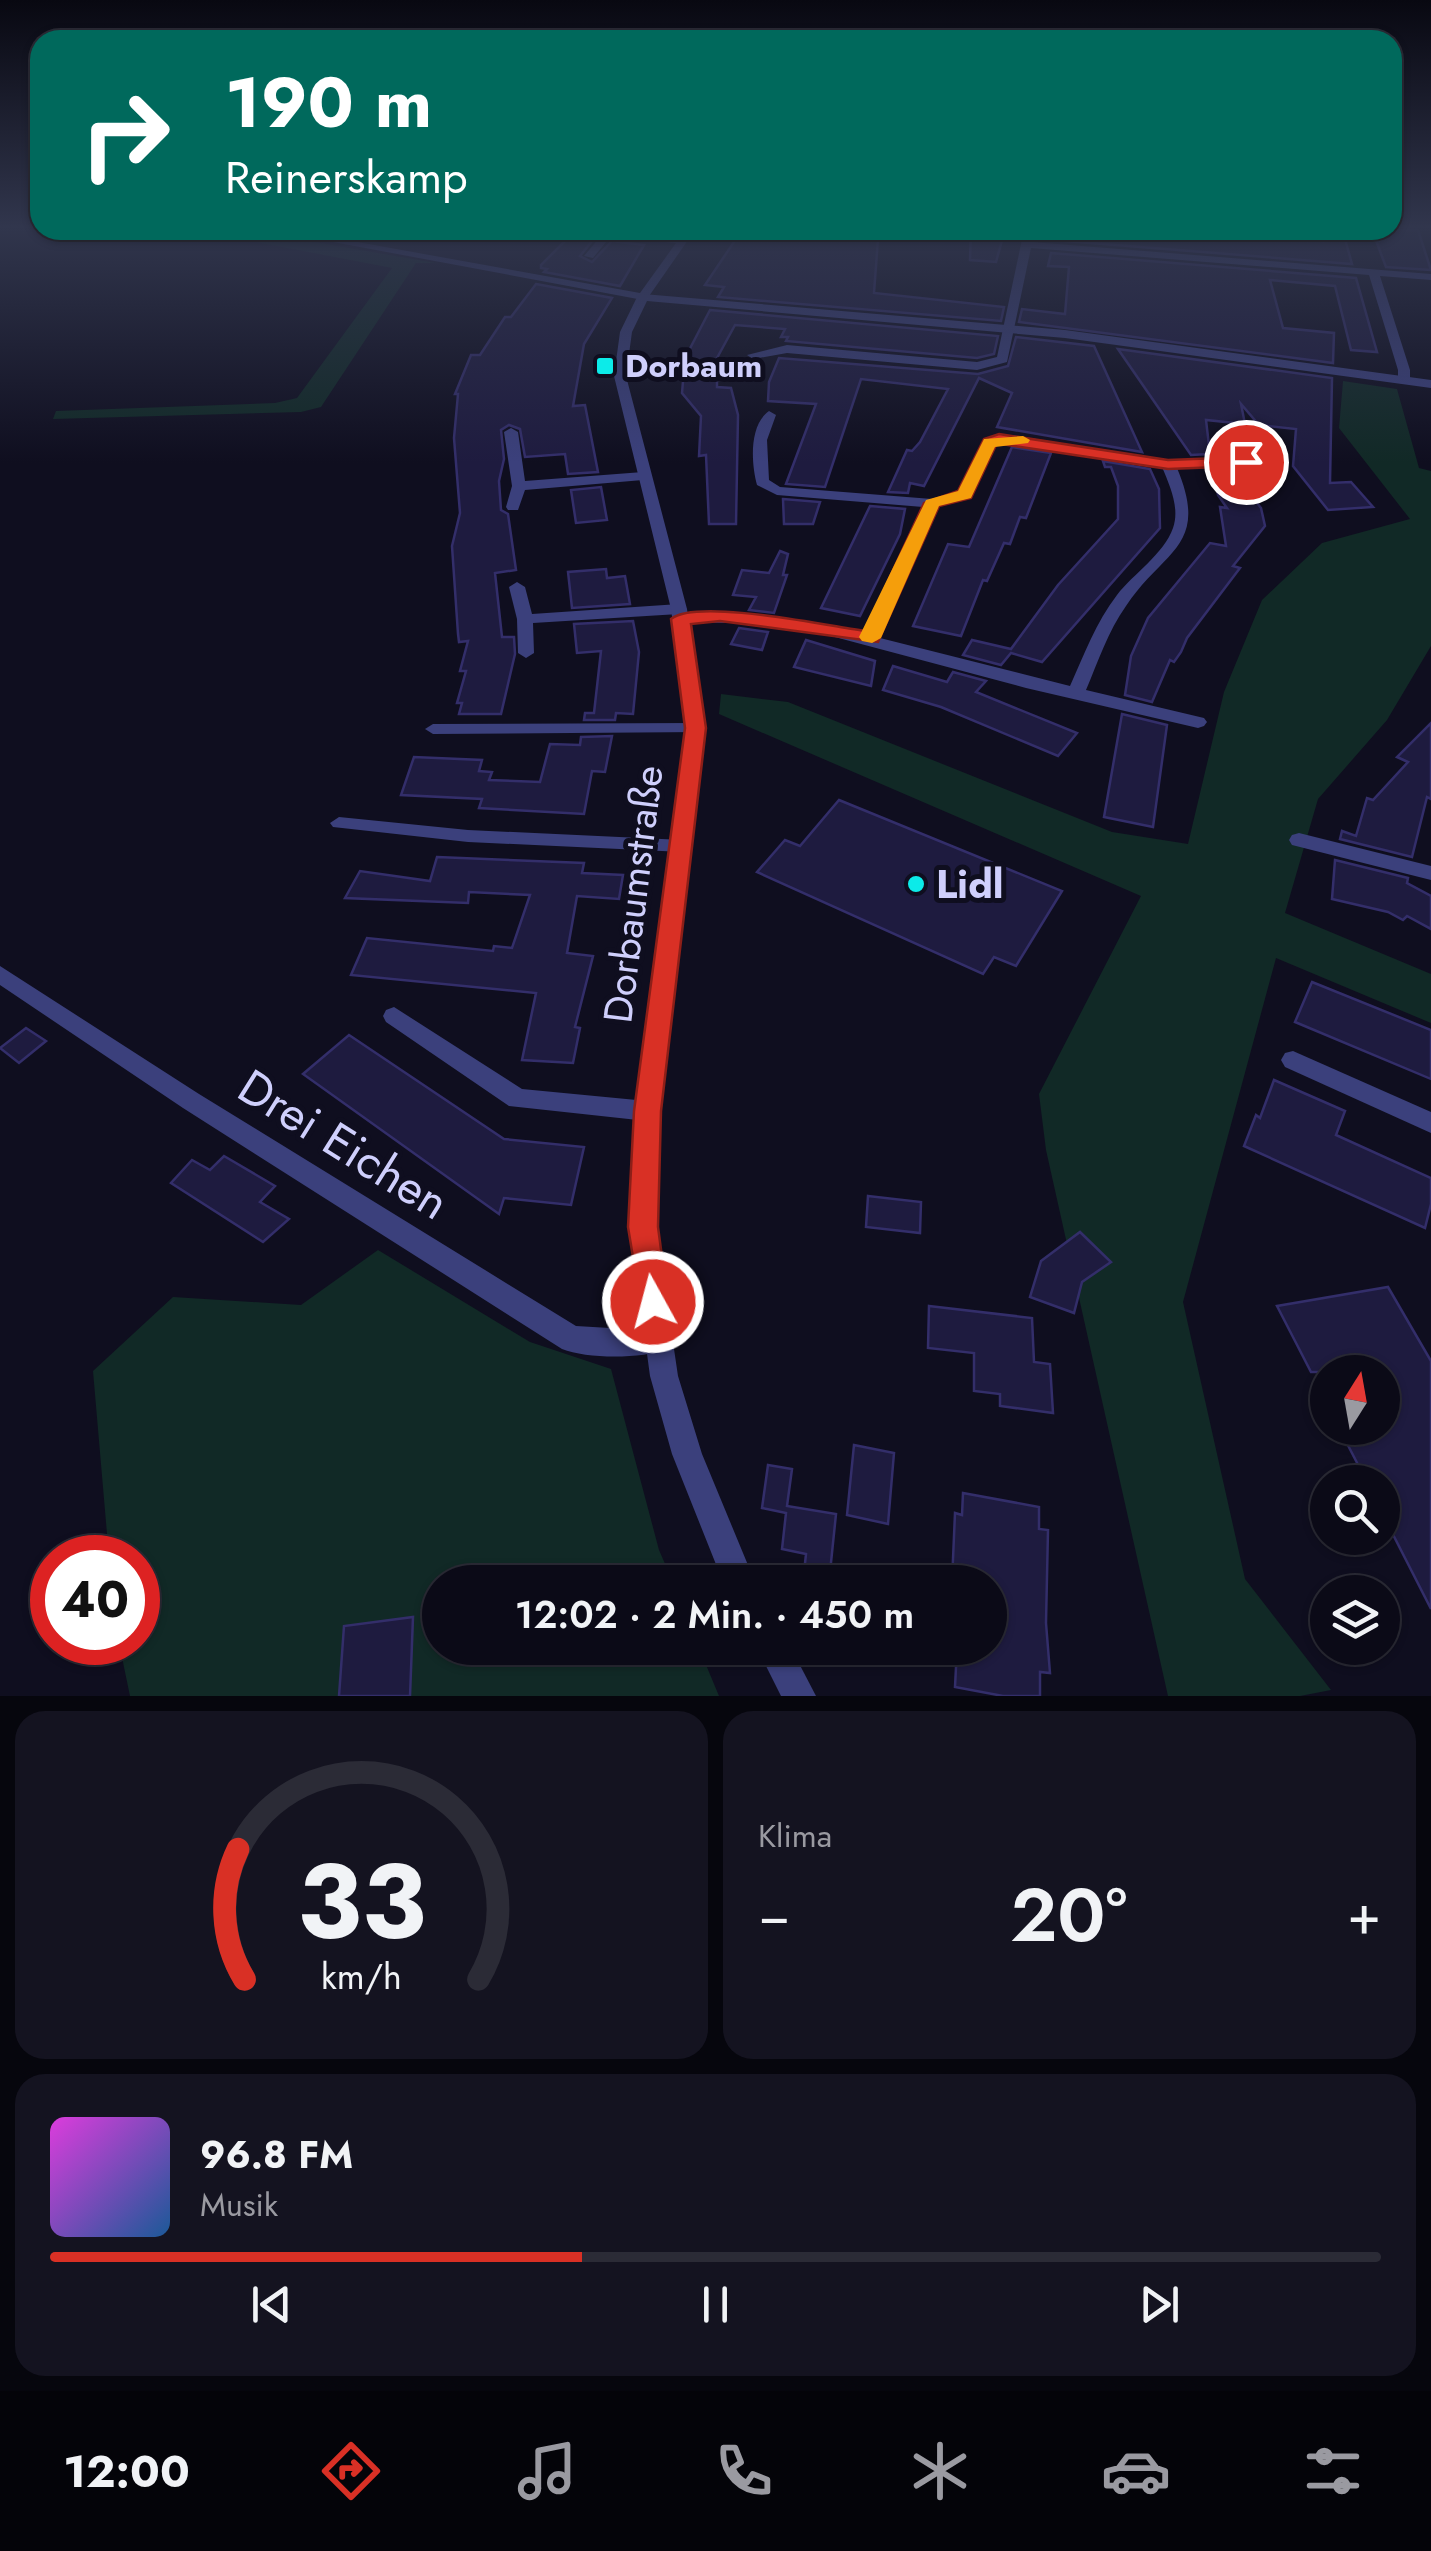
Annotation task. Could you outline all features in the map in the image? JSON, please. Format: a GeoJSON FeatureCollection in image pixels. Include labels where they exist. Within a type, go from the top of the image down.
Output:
{"type":"FeatureCollection","features":[{"type":"Feature","properties":{"kind":"street","name":"Dorbaumstraße"},"geometry":{"type":"LineString","coordinates":[[638,305],[626,332],[620,363],[626,410],[680,614],[696,728],[648,1111],[643,1227],[658,1338],[687,1454],[732,1565]]}},
{"type":"Feature","properties":{"kind":"street"},"geometry":{"type":"LineString","coordinates":[[733,305],[1128,342],[1431,384]]}},
{"type":"Feature","properties":{"kind":"street"},"geometry":{"type":"LineString","coordinates":[[753,354],[787,349],[977,366],[1003,359],[1015,305]]}},
{"type":"Feature","properties":{"kind":"street"},"geometry":{"type":"LineString","coordinates":[[1383,305],[1404,380]]}},
{"type":"Feature","properties":{"kind":"street"},"geometry":{"type":"LineString","coordinates":[[769,415],[758,458],[762,482],[777,491],[932,503],[965,494],[990,442],[999,439],[1168,464],[1246,462],[1267,467],[1276,478]]}},
{"type":"Feature","properties":{"kind":"street"},"geometry":{"type":"LineString","coordinates":[[511,432],[520,486],[513,507]]}},
{"type":"Feature","properties":{"kind":"street"},"geometry":{"type":"LineString","coordinates":[[1076,693],[1121,600],[1158,559],[1183,522],[1182,492],[1168,464]]}},
{"type":"Feature","properties":{"kind":"street"},"geometry":{"type":"LineString","coordinates":[[520,486],[643,476]]}},
{"type":"Feature","properties":{"kind":"street"},"geometry":{"type":"LineString","coordinates":[[872,638],[932,503]]}},
{"type":"Feature","properties":{"kind":"street"},"geometry":{"type":"LineString","coordinates":[[518,587],[525,619],[526,653]]}},
{"type":"Feature","properties":{"kind":"street"},"geometry":{"type":"LineString","coordinates":[[525,619],[720,616],[872,638],[1037,686],[1198,722]]}},
{"type":"Feature","properties":{"kind":"street"},"geometry":{"type":"LineString","coordinates":[[1299,840],[1431,872]]}},
{"type":"Feature","properties":{"kind":"street","name":"Drei Eichen"},"geometry":{"type":"LineString","coordinates":[[0,974],[207,1111],[572,1338],[627,1342],[658,1338]]}},
{"type":"Feature","properties":{"kind":"street"},"geometry":{"type":"LineString","coordinates":[[394,1016],[517,1099],[648,1111]]}},
{"type":"Feature","properties":{"kind":"street"},"geometry":{"type":"LineString","coordinates":[[1293,1060],[1431,1122]]}},
{"type":"Feature","properties":{"kind":"street"},"geometry":{"type":"LineString","coordinates":[[782,1665],[799,1696]]}},
{"type":"Feature","properties":{"kind":"lane"},"geometry":{"type":"LineString","coordinates":[[432,729],[696,728]]}},
{"type":"Feature","properties":{"kind":"lane"},"geometry":{"type":"LineString","coordinates":[[339,823],[468,836],[684,846]]}},
{"type":"Feature","properties":{"kind":"green space"},"geometry":{"type":"Polygon","coordinates":[[[365,305],[388,305],[321,407],[301,412],[53,419],[56,411],[275,403],[297,398],[365,305]]]}},
{"type":"Feature","properties":{"kind":"green space"},"geometry":{"type":"Polygon","coordinates":[[[1343,381],[1397,389],[1419,468],[1431,471],[1431,646],[1387,720],[1318,799],[1285,913],[1431,974],[1431,1023],[1276,958],[1183,1302],[1245,1579],[1331,1690],[1300,1696],[1168,1696],[1046,1150],[1039,1094],[1141,896],[719,714],[721,694],[788,702],[1112,832],[1188,844],[1224,692],[1262,600],[1322,543],[1410,519],[1339,428],[1343,381]]]}},
{"type":"Feature","properties":{"kind":"green space"},"geometry":{"type":"Polygon","coordinates":[[[378,1250],[530,1342],[611,1369],[666,1565],[422,1565],[422,1665],[706,1665],[719,1696],[130,1696],[124,1665],[160,1665],[160,1535],[107,1535],[93,1371],[173,1297],[301,1305],[378,1250]]]}},
{"type":"Feature","properties":{"kind":"building"},"geometry":{"type":"Polygon","coordinates":[[[520,305],[608,305],[584,344],[573,406],[585,405],[598,472],[568,474],[565,454],[525,457],[520,429],[509,425],[501,430],[501,510],[508,514],[516,570],[495,573],[502,637],[514,637],[515,654],[501,714],[459,714],[462,703],[457,703],[466,671],[460,671],[468,641],[459,642],[452,546],[460,513],[455,394],[471,355],[480,355],[505,317],[511,317],[520,305]]]}},
{"type":"Feature","properties":{"kind":"building"},"geometry":{"type":"Polygon","coordinates":[[[814,305],[987,305],[1004,307],[1001,321],[814,305]]]}},
{"type":"Feature","properties":{"kind":"building"},"geometry":{"type":"Polygon","coordinates":[[[1066,305],[1277,305],[1283,328],[1334,333],[1333,363],[1019,322],[1022,309],[1065,314],[1066,305]]]}},
{"type":"Feature","properties":{"kind":"building"},"geometry":{"type":"Polygon","coordinates":[[[1340,305],[1364,305],[1377,352],[1351,350],[1340,305]]]}},
{"type":"Feature","properties":{"kind":"building"},"geometry":{"type":"Polygon","coordinates":[[[710,310],[998,336],[994,354],[977,358],[786,341],[788,337],[781,337],[785,329],[735,325],[717,358],[717,387],[731,388],[738,415],[736,524],[709,524],[706,455],[699,456],[701,416],[682,393],[685,358],[710,310]]]}},
{"type":"Feature","properties":{"kind":"building"},"geometry":{"type":"Polygon","coordinates":[[[1016,337],[1094,346],[1142,452],[997,427],[1012,393],[979,378],[924,486],[910,483],[908,493],[888,492],[907,450],[912,451],[920,442],[948,389],[861,379],[825,487],[786,484],[816,404],[768,401],[769,382],[779,358],[978,374],[1008,366],[1016,337]]]}},
{"type":"Feature","properties":{"kind":"building"},"geometry":{"type":"Polygon","coordinates":[[[1118,349],[1332,378],[1330,483],[1351,482],[1373,507],[1328,510],[1293,466],[1296,429],[1259,425],[1241,404],[1245,424],[1206,420],[1210,454],[1191,455],[1118,349]]]}},
{"type":"Feature","properties":{"kind":"building"},"geometry":{"type":"Polygon","coordinates":[[[1012,447],[1051,453],[1026,518],[1020,517],[1010,544],[1004,543],[987,581],[983,580],[961,636],[913,626],[948,544],[969,547],[1012,447]]]}},
{"type":"Feature","properties":{"kind":"building"},"geometry":{"type":"Polygon","coordinates":[[[1103,461],[1150,469],[1159,489],[1160,528],[1042,662],[1011,653],[1001,665],[963,655],[972,640],[1011,649],[1058,585],[1118,519],[1118,486],[1111,467],[1105,467],[1103,461]]]}},
{"type":"Feature","properties":{"kind":"building"},"geometry":{"type":"Polygon","coordinates":[[[1214,473],[1234,473],[1261,508],[1265,526],[1233,566],[1240,568],[1187,638],[1174,662],[1170,660],[1152,702],[1125,695],[1131,656],[1148,618],[1210,543],[1226,546],[1220,507],[1227,508],[1218,495],[1214,473]]]}},
{"type":"Feature","properties":{"kind":"building"},"geometry":{"type":"Polygon","coordinates":[[[601,487],[607,520],[576,523],[571,490],[601,487]]]}},
{"type":"Feature","properties":{"kind":"building"},"geometry":{"type":"Polygon","coordinates":[[[783,499],[820,502],[813,524],[784,524],[783,499]]]}},
{"type":"Feature","properties":{"kind":"building"},"geometry":{"type":"Polygon","coordinates":[[[870,506],[905,509],[900,534],[860,616],[821,608],[870,506]]]}},
{"type":"Feature","properties":{"kind":"building"},"geometry":{"type":"Polygon","coordinates":[[[780,551],[788,554],[783,575],[787,575],[774,613],[749,610],[756,597],[733,595],[742,570],[769,573],[780,551]]]}},
{"type":"Feature","properties":{"kind":"building"},"geometry":{"type":"Polygon","coordinates":[[[606,569],[607,578],[625,576],[630,604],[572,608],[568,572],[606,569]]]}},
{"type":"Feature","properties":{"kind":"building"},"geometry":{"type":"Polygon","coordinates":[[[633,621],[639,652],[633,714],[616,713],[615,720],[584,720],[585,713],[594,713],[601,651],[577,653],[574,624],[633,621]]]}},
{"type":"Feature","properties":{"kind":"building"},"geometry":{"type":"Polygon","coordinates":[[[739,628],[768,632],[762,650],[731,644],[739,628]]]}},
{"type":"Feature","properties":{"kind":"building"},"geometry":{"type":"Polygon","coordinates":[[[806,640],[875,661],[871,686],[794,667],[806,640]]]}},
{"type":"Feature","properties":{"kind":"building"},"geometry":{"type":"Polygon","coordinates":[[[893,666],[947,682],[953,672],[986,681],[976,692],[1077,733],[1058,756],[941,707],[883,690],[893,666]]]}},
{"type":"Feature","properties":{"kind":"building"},"geometry":{"type":"Polygon","coordinates":[[[1122,714],[1167,725],[1153,827],[1104,817],[1122,714]]]}},
{"type":"Feature","properties":{"kind":"building"},"geometry":{"type":"Polygon","coordinates":[[[1431,723],[1431,799],[1427,797],[1412,857],[1340,839],[1342,831],[1356,836],[1367,798],[1373,800],[1408,762],[1397,757],[1431,723]]]}},
{"type":"Feature","properties":{"kind":"building"},"geometry":{"type":"Polygon","coordinates":[[[612,736],[605,772],[592,771],[584,814],[479,808],[482,799],[401,795],[414,757],[482,760],[479,771],[492,772],[489,780],[540,782],[550,744],[580,745],[581,737],[612,736]]]}},
{"type":"Feature","properties":{"kind":"building","name":"Lidl"},"geometry":{"type":"Polygon","coordinates":[[[839,800],[1062,891],[1016,966],[994,957],[983,974],[757,872],[785,840],[800,846],[839,800]]]}},
{"type":"Feature","properties":{"kind":"building"},"geometry":{"type":"Polygon","coordinates":[[[437,857],[584,863],[582,873],[623,875],[619,899],[577,896],[567,953],[593,956],[575,1027],[580,1028],[573,1063],[522,1060],[536,993],[351,975],[367,938],[493,951],[494,946],[512,948],[530,895],[469,892],[468,903],[345,898],[360,871],[430,881],[437,857]]]}},
{"type":"Feature","properties":{"kind":"building"},"geometry":{"type":"Polygon","coordinates":[[[1335,860],[1408,878],[1407,883],[1431,896],[1431,929],[1407,916],[1403,920],[1388,912],[1332,899],[1335,860]]]}},
{"type":"Feature","properties":{"kind":"building"},"geometry":{"type":"Polygon","coordinates":[[[1312,982],[1431,1030],[1431,1079],[1295,1022],[1312,982]]]}},
{"type":"Feature","properties":{"kind":"building"},"geometry":{"type":"Polygon","coordinates":[[[26,1028],[46,1041],[19,1063],[0,1048],[26,1028]]]}},
{"type":"Feature","properties":{"kind":"building"},"geometry":{"type":"Polygon","coordinates":[[[349,1035],[504,1139],[584,1147],[571,1205],[504,1198],[499,1214],[303,1074],[349,1035]]]}},
{"type":"Feature","properties":{"kind":"building"},"geometry":{"type":"Polygon","coordinates":[[[1274,1080],[1345,1111],[1336,1135],[1431,1178],[1431,1204],[1425,1228],[1244,1146],[1274,1080]]]}},
{"type":"Feature","properties":{"kind":"building"},"geometry":{"type":"Polygon","coordinates":[[[224,1156],[275,1186],[260,1202],[289,1219],[263,1242],[171,1183],[192,1160],[210,1170],[224,1156]]]}},
{"type":"Feature","properties":{"kind":"building"},"geometry":{"type":"Polygon","coordinates":[[[868,1196],[921,1202],[920,1233],[866,1227],[868,1196]]]}},
{"type":"Feature","properties":{"kind":"building"},"geometry":{"type":"Polygon","coordinates":[[[1080,1232],[1111,1262],[1082,1282],[1074,1313],[1030,1297],[1041,1261],[1080,1232]]]}},
{"type":"Feature","properties":{"kind":"building"},"geometry":{"type":"Polygon","coordinates":[[[1388,1287],[1431,1361],[1431,1609],[1400,1548],[1400,1465],[1358,1465],[1348,1445],[1400,1445],[1400,1355],[1310,1355],[1310,1370],[1277,1306],[1388,1287]]]}},
{"type":"Feature","properties":{"kind":"building"},"geometry":{"type":"Polygon","coordinates":[[[929,1306],[1032,1318],[1034,1362],[1050,1364],[1053,1413],[1000,1406],[1000,1394],[974,1391],[974,1353],[928,1348],[929,1306]]]}},
{"type":"Feature","properties":{"kind":"building"},"geometry":{"type":"Polygon","coordinates":[[[854,1445],[894,1453],[888,1524],[847,1515],[854,1445]]]}},
{"type":"Feature","properties":{"kind":"building"},"geometry":{"type":"Polygon","coordinates":[[[768,1465],[792,1469],[787,1506],[836,1514],[831,1565],[805,1565],[806,1554],[782,1549],[786,1513],[762,1508],[768,1465]]]}},
{"type":"Feature","properties":{"kind":"building"},"geometry":{"type":"Polygon","coordinates":[[[963,1493],[1039,1507],[1039,1529],[1048,1530],[1046,1623],[1050,1673],[1040,1672],[1040,1696],[1003,1696],[955,1687],[956,1665],[1007,1665],[1007,1565],[953,1565],[955,1513],[962,1515],[963,1493]]]}},
{"type":"Feature","properties":{"kind":"building"},"geometry":{"type":"Polygon","coordinates":[[[413,1617],[410,1696],[339,1696],[344,1626],[413,1617]]]}},
{"type":"Feature","properties":{"kind":"slow traffic"},"geometry":{"type":"LineString","coordinates":[[869,637],[872,638],[932,503],[965,494],[990,442],[1023,440]]}},
{"type":"Feature","properties":{"kind":"place","name":"Dorbaum"},"geometry":{"type":"Point","coordinates":[605,366]}},
{"type":"Feature","properties":{"kind":"place","name":"Lidl"},"geometry":{"type":"Point","coordinates":[916,884]}},
{"type":"Feature","properties":{"kind":"route"},"geometry":{"type":"LineString","coordinates":[[653,1302],[643,1227],[648,1111],[696,728],[681,619],[720,616],[872,638],[932,503],[965,494],[990,442],[999,439],[1168,464],[1246,462]]}}]}
